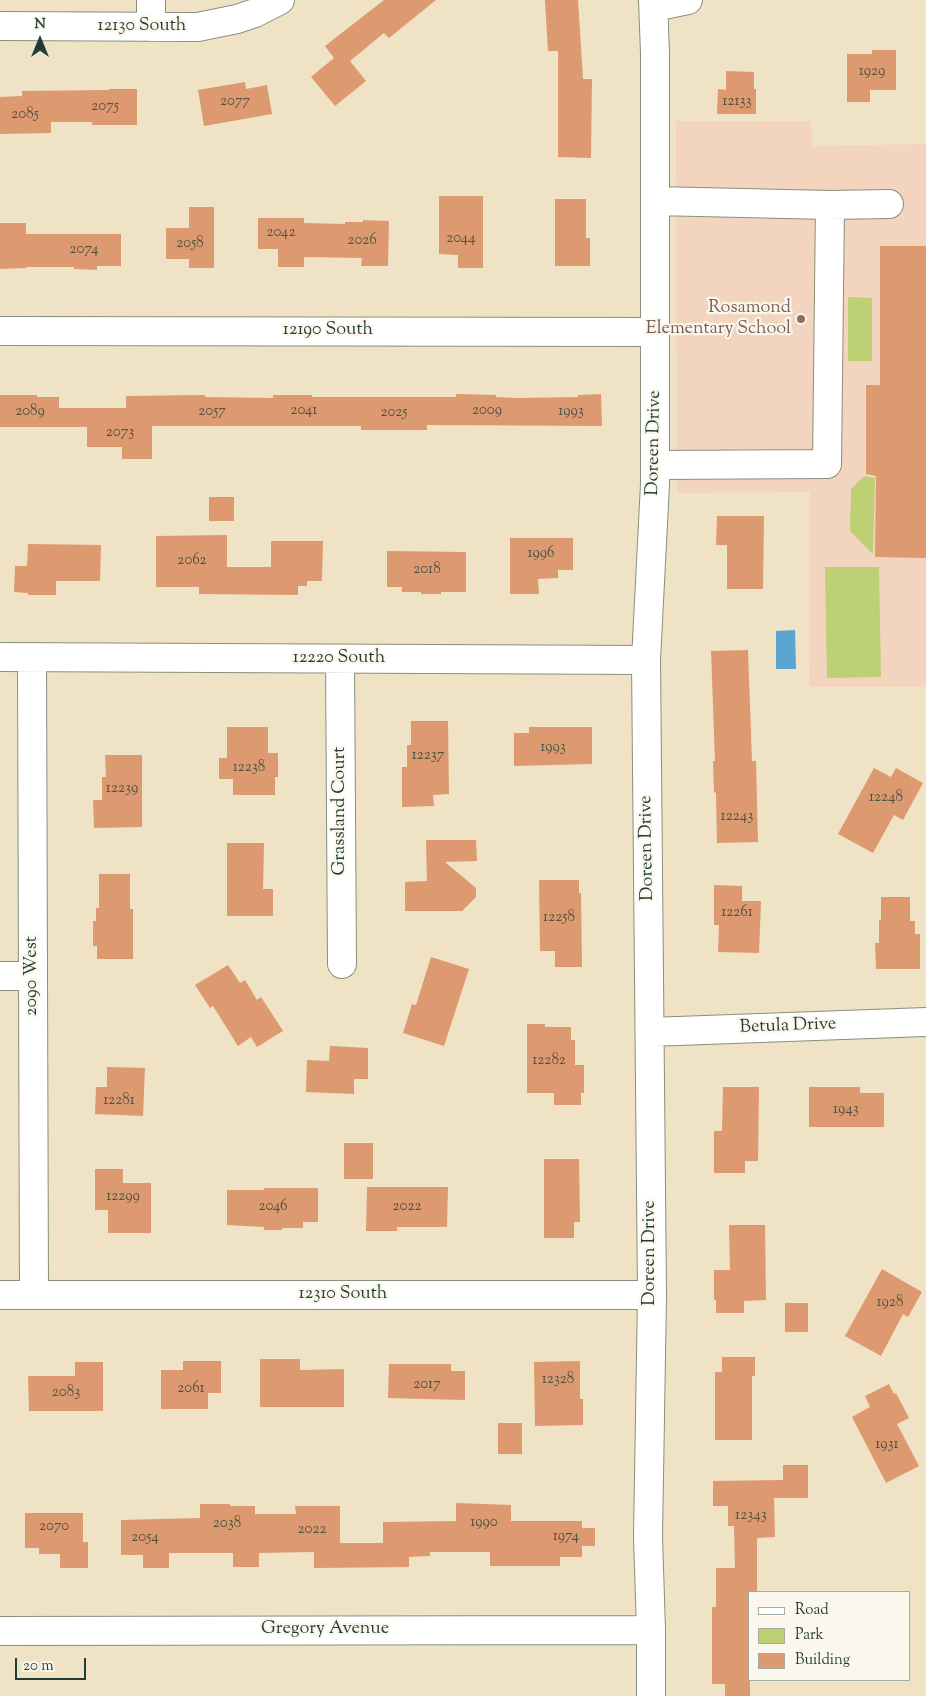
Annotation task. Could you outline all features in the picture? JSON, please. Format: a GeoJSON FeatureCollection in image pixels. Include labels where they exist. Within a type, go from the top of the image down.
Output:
{"type":"FeatureCollection","features":[{"type":"Feature","properties":{"kind":"street"},"geometry":{"type":"LineString","coordinates":[[151,0],[151,27]]}},
{"type":"Feature","properties":{"kind":"street","name":"12130 South"},"geometry":{"type":"LineString","coordinates":[[0,26],[198,27],[218,24],[255,13],[280,0]]}},
{"type":"Feature","properties":{"kind":"street"},"geometry":{"type":"LineString","coordinates":[[653,4],[688,0]]}},
{"type":"Feature","properties":{"kind":"street","name":"Doreen Drive"},"geometry":{"type":"LineString","coordinates":[[650,1696],[651,1630],[648,1537],[652,1295],[646,660],[656,465],[653,4]]}},
{"type":"Feature","properties":{"kind":"street"},"geometry":{"type":"LineString","coordinates":[[655,201],[830,205],[889,204]]}},
{"type":"Feature","properties":{"kind":"street"},"geometry":{"type":"LineString","coordinates":[[656,465],[827,464],[830,205]]}},
{"type":"Feature","properties":{"kind":"street","name":"12190 South"},"geometry":{"type":"LineString","coordinates":[[0,331],[656,332]]}},
{"type":"Feature","properties":{"kind":"street","name":"2090 West"},"geometry":{"type":"LineString","coordinates":[[32,657],[34,1295]]}},
{"type":"Feature","properties":{"kind":"street","name":"12220 South"},"geometry":{"type":"LineString","coordinates":[[0,658],[646,660]]}},
{"type":"Feature","properties":{"kind":"street","name":"Grassland Court"},"geometry":{"type":"LineString","coordinates":[[340,658],[342,964]]}},
{"type":"Feature","properties":{"kind":"street"},"geometry":{"type":"LineString","coordinates":[[0,976],[33,976]]}},
{"type":"Feature","properties":{"kind":"street","name":"Betula Drive"},"geometry":{"type":"LineString","coordinates":[[650,1032],[926,1022]]}},
{"type":"Feature","properties":{"kind":"street","name":"12310 South"},"geometry":{"type":"LineString","coordinates":[[0,1295],[652,1295]]}},
{"type":"Feature","properties":{"kind":"street","name":"Gregory Avenue"},"geometry":{"type":"LineString","coordinates":[[0,1631],[651,1630]]}},
{"type":"Feature","properties":{"kind":"shaded area","name":"Rosamond Elementary School"},"geometry":{"type":"Polygon","coordinates":[[[676,121],[811,121],[812,146],[926,144],[926,687],[809,687],[810,492],[677,493],[676,121]]]}},
{"type":"Feature","properties":{"kind":"green space"},"geometry":{"type":"Polygon","coordinates":[[[848,297],[872,298],[872,361],[848,361],[848,297]]]}},
{"type":"Feature","properties":{"kind":"green space"},"geometry":{"type":"Polygon","coordinates":[[[864,476],[875,478],[873,554],[850,531],[851,489],[864,476]]]}},
{"type":"Feature","properties":{"kind":"green space"},"geometry":{"type":"Polygon","coordinates":[[[825,567],[879,567],[881,677],[827,678],[825,567]]]}},
{"type":"Feature","properties":{"kind":"water"},"geometry":{"type":"Polygon","coordinates":[[[795,630],[796,669],[776,669],[776,631],[795,630]]]}},
{"type":"Feature","properties":{"kind":"building"},"geometry":{"type":"Polygon","coordinates":[[[384,0],[436,0],[389,38],[384,33],[350,61],[366,81],[335,106],[311,77],[334,58],[325,46],[384,0]]]}},
{"type":"Feature","properties":{"kind":"building"},"geometry":{"type":"Polygon","coordinates":[[[545,0],[578,0],[583,79],[592,79],[591,158],[558,157],[558,51],[548,51],[545,0]]]}},
{"type":"Feature","properties":{"kind":"building"},"geometry":{"type":"Polygon","coordinates":[[[872,50],[896,50],[896,90],[870,90],[870,102],[847,102],[847,54],[872,54],[872,50]]]}},
{"type":"Feature","properties":{"kind":"building"},"geometry":{"type":"Polygon","coordinates":[[[726,71],[754,72],[756,114],[717,114],[718,89],[726,90],[726,71]]]}},
{"type":"Feature","properties":{"kind":"building"},"geometry":{"type":"Polygon","coordinates":[[[245,82],[246,89],[267,85],[272,114],[204,126],[198,90],[245,82]]]}},
{"type":"Feature","properties":{"kind":"building"},"geometry":{"type":"Polygon","coordinates":[[[137,89],[137,125],[92,125],[92,122],[51,122],[51,133],[0,134],[0,97],[22,96],[22,91],[137,89]]]}},
{"type":"Feature","properties":{"kind":"building"},"geometry":{"type":"Polygon","coordinates":[[[439,196],[483,196],[483,268],[458,268],[458,255],[439,254],[439,196]]]}},
{"type":"Feature","properties":{"kind":"building"},"geometry":{"type":"Polygon","coordinates":[[[555,199],[586,199],[586,238],[590,238],[590,266],[555,266],[555,199]]]}},
{"type":"Feature","properties":{"kind":"building"},"geometry":{"type":"Polygon","coordinates":[[[189,207],[214,207],[214,268],[189,268],[189,259],[166,259],[166,228],[189,228],[189,207]]]}},
{"type":"Feature","properties":{"kind":"building"},"geometry":{"type":"Polygon","coordinates":[[[258,218],[304,218],[304,223],[345,224],[345,222],[363,222],[363,220],[389,221],[388,266],[361,266],[362,258],[304,257],[304,267],[278,267],[278,249],[258,249],[258,218]]]}},
{"type":"Feature","properties":{"kind":"building"},"geometry":{"type":"Polygon","coordinates":[[[0,223],[26,223],[26,234],[121,234],[121,266],[97,266],[97,270],[74,269],[74,267],[0,269],[0,223]]]}},
{"type":"Feature","properties":{"kind":"building"},"geometry":{"type":"Polygon","coordinates":[[[880,246],[926,246],[926,558],[875,557],[876,476],[866,474],[866,385],[880,385],[880,246]]]}},
{"type":"Feature","properties":{"kind":"building"},"geometry":{"type":"Polygon","coordinates":[[[456,394],[496,395],[496,397],[517,398],[578,397],[578,395],[601,394],[602,426],[427,425],[427,430],[361,430],[361,426],[152,426],[152,459],[122,459],[122,447],[87,447],[87,427],[0,427],[0,395],[59,397],[59,408],[126,408],[126,396],[205,395],[205,397],[273,398],[273,395],[312,395],[312,397],[456,397],[456,394]]]}},
{"type":"Feature","properties":{"kind":"building"},"geometry":{"type":"Polygon","coordinates":[[[209,497],[234,497],[234,521],[209,521],[209,497]]]}},
{"type":"Feature","properties":{"kind":"building"},"geometry":{"type":"Polygon","coordinates":[[[717,516],[764,516],[763,589],[727,589],[727,545],[716,545],[717,516]]]}},
{"type":"Feature","properties":{"kind":"building"},"geometry":{"type":"Polygon","coordinates":[[[227,535],[227,567],[271,567],[271,541],[323,541],[322,581],[307,581],[307,586],[298,586],[298,595],[199,594],[199,587],[156,587],[156,536],[227,535]]]}},
{"type":"Feature","properties":{"kind":"building"},"geometry":{"type":"Polygon","coordinates":[[[510,538],[573,538],[573,570],[558,570],[558,578],[538,579],[539,594],[510,594],[510,538]]]}},
{"type":"Feature","properties":{"kind":"building"},"geometry":{"type":"Polygon","coordinates":[[[28,544],[101,545],[100,581],[56,581],[56,595],[28,595],[28,593],[14,592],[15,566],[27,566],[28,544]]]}},
{"type":"Feature","properties":{"kind":"building"},"geometry":{"type":"Polygon","coordinates":[[[387,551],[466,552],[466,592],[421,594],[421,592],[402,592],[402,587],[387,587],[387,551]]]}},
{"type":"Feature","properties":{"kind":"building"},"geometry":{"type":"Polygon","coordinates":[[[748,650],[752,761],[756,761],[758,842],[717,843],[711,651],[748,650]]]}},
{"type":"Feature","properties":{"kind":"building"},"geometry":{"type":"Polygon","coordinates":[[[411,721],[448,721],[449,794],[433,795],[434,806],[402,807],[402,767],[407,767],[407,745],[411,745],[411,721]]]}},
{"type":"Feature","properties":{"kind":"building"},"geometry":{"type":"Polygon","coordinates":[[[227,727],[268,727],[268,753],[278,753],[278,777],[275,777],[275,795],[233,795],[233,779],[219,779],[219,758],[227,758],[227,727]]]}},
{"type":"Feature","properties":{"kind":"building"},"geometry":{"type":"Polygon","coordinates":[[[529,727],[592,727],[592,764],[514,766],[514,733],[529,733],[529,727]]]}},
{"type":"Feature","properties":{"kind":"building"},"geometry":{"type":"Polygon","coordinates":[[[105,755],[142,755],[142,827],[94,828],[93,800],[102,800],[102,777],[106,777],[105,755]]]}},
{"type":"Feature","properties":{"kind":"building"},"geometry":{"type":"Polygon","coordinates":[[[874,768],[891,777],[896,768],[923,783],[903,820],[894,815],[873,853],[838,834],[874,768]]]}},
{"type":"Feature","properties":{"kind":"building"},"geometry":{"type":"Polygon","coordinates":[[[426,840],[476,840],[477,861],[445,862],[476,888],[476,897],[462,911],[405,911],[405,882],[427,881],[426,840]]]}},
{"type":"Feature","properties":{"kind":"building"},"geometry":{"type":"Polygon","coordinates":[[[227,843],[264,843],[263,889],[273,889],[273,916],[227,916],[227,843]]]}},
{"type":"Feature","properties":{"kind":"building"},"geometry":{"type":"Polygon","coordinates":[[[99,874],[130,874],[130,909],[133,909],[133,959],[97,959],[97,946],[93,946],[93,921],[96,921],[96,908],[99,908],[99,874]]]}},
{"type":"Feature","properties":{"kind":"building"},"geometry":{"type":"Polygon","coordinates":[[[539,880],[579,880],[579,893],[581,893],[582,967],[555,967],[555,951],[540,951],[539,880]]]}},
{"type":"Feature","properties":{"kind":"building"},"geometry":{"type":"Polygon","coordinates":[[[714,885],[742,886],[742,901],[761,901],[759,953],[718,952],[719,925],[714,925],[714,885]]]}},
{"type":"Feature","properties":{"kind":"building"},"geometry":{"type":"Polygon","coordinates":[[[881,897],[910,897],[910,921],[915,921],[915,934],[920,934],[920,969],[876,969],[875,943],[879,943],[881,897]]]}},
{"type":"Feature","properties":{"kind":"building"},"geometry":{"type":"Polygon","coordinates":[[[431,957],[469,969],[444,1046],[403,1033],[412,1004],[416,1005],[431,957]]]}},
{"type":"Feature","properties":{"kind":"building"},"geometry":{"type":"Polygon","coordinates":[[[228,965],[240,983],[245,980],[257,1000],[261,997],[283,1031],[257,1047],[251,1037],[238,1046],[213,1006],[210,1008],[195,985],[228,965]]]}},
{"type":"Feature","properties":{"kind":"building"},"geometry":{"type":"Polygon","coordinates":[[[527,1024],[545,1024],[545,1027],[571,1027],[571,1040],[575,1040],[575,1065],[584,1065],[584,1093],[581,1093],[581,1105],[554,1105],[554,1093],[527,1093],[527,1024]]]}},
{"type":"Feature","properties":{"kind":"building"},"geometry":{"type":"Polygon","coordinates":[[[330,1046],[368,1048],[368,1079],[354,1079],[354,1094],[306,1092],[307,1060],[329,1061],[330,1046]]]}},
{"type":"Feature","properties":{"kind":"building"},"geometry":{"type":"Polygon","coordinates":[[[107,1067],[145,1068],[143,1116],[95,1114],[96,1087],[107,1087],[107,1067]]]}},
{"type":"Feature","properties":{"kind":"building"},"geometry":{"type":"Polygon","coordinates":[[[723,1087],[759,1087],[758,1161],[745,1161],[745,1173],[714,1173],[714,1131],[722,1131],[723,1087]]]}},
{"type":"Feature","properties":{"kind":"building"},"geometry":{"type":"Polygon","coordinates":[[[809,1087],[860,1087],[860,1093],[884,1093],[884,1127],[809,1127],[809,1087]]]}},
{"type":"Feature","properties":{"kind":"building"},"geometry":{"type":"Polygon","coordinates":[[[344,1143],[373,1143],[373,1179],[344,1179],[344,1143]]]}},
{"type":"Feature","properties":{"kind":"building"},"geometry":{"type":"Polygon","coordinates":[[[544,1159],[579,1159],[580,1222],[574,1222],[574,1238],[544,1238],[544,1159]]]}},
{"type":"Feature","properties":{"kind":"building"},"geometry":{"type":"Polygon","coordinates":[[[95,1169],[123,1169],[123,1183],[151,1183],[151,1233],[108,1233],[108,1210],[95,1210],[95,1169]]]}},
{"type":"Feature","properties":{"kind":"building"},"geometry":{"type":"Polygon","coordinates":[[[367,1187],[448,1187],[447,1227],[397,1227],[397,1231],[366,1231],[367,1187]]]}},
{"type":"Feature","properties":{"kind":"building"},"geometry":{"type":"Polygon","coordinates":[[[264,1188],[318,1188],[318,1222],[303,1222],[303,1228],[282,1228],[282,1230],[264,1230],[264,1227],[227,1225],[227,1190],[264,1190],[264,1188]]]}},
{"type":"Feature","properties":{"kind":"building"},"geometry":{"type":"Polygon","coordinates":[[[729,1225],[765,1225],[766,1300],[744,1301],[744,1313],[716,1313],[714,1270],[730,1270],[729,1225]]]}},
{"type":"Feature","properties":{"kind":"building"},"geometry":{"type":"Polygon","coordinates":[[[882,1269],[922,1292],[908,1317],[903,1314],[881,1356],[845,1336],[882,1269]]]}},
{"type":"Feature","properties":{"kind":"building"},"geometry":{"type":"Polygon","coordinates":[[[785,1303],[808,1303],[808,1332],[785,1332],[785,1303]]]}},
{"type":"Feature","properties":{"kind":"building"},"geometry":{"type":"Polygon","coordinates":[[[722,1357],[755,1357],[755,1376],[752,1376],[752,1440],[715,1440],[715,1372],[722,1372],[722,1357]]]}},
{"type":"Feature","properties":{"kind":"building"},"geometry":{"type":"Polygon","coordinates":[[[260,1359],[300,1359],[300,1370],[344,1369],[344,1407],[260,1407],[260,1359]]]}},
{"type":"Feature","properties":{"kind":"building"},"geometry":{"type":"Polygon","coordinates":[[[183,1361],[221,1361],[221,1393],[208,1393],[208,1409],[161,1409],[161,1370],[183,1370],[183,1361]]]}},
{"type":"Feature","properties":{"kind":"building"},"geometry":{"type":"Polygon","coordinates":[[[580,1361],[580,1399],[583,1399],[583,1425],[535,1426],[534,1362],[580,1361]]]}},
{"type":"Feature","properties":{"kind":"building"},"geometry":{"type":"Polygon","coordinates":[[[75,1362],[103,1362],[103,1411],[29,1411],[28,1376],[75,1376],[75,1362]]]}},
{"type":"Feature","properties":{"kind":"building"},"geometry":{"type":"Polygon","coordinates":[[[389,1364],[451,1364],[451,1371],[465,1371],[465,1400],[388,1398],[389,1364]]]}},
{"type":"Feature","properties":{"kind":"building"},"geometry":{"type":"Polygon","coordinates":[[[889,1384],[909,1418],[897,1424],[919,1466],[886,1483],[852,1417],[870,1407],[865,1396],[889,1384]]]}},
{"type":"Feature","properties":{"kind":"building"},"geometry":{"type":"Polygon","coordinates":[[[498,1423],[522,1423],[522,1454],[498,1454],[498,1423]]]}},
{"type":"Feature","properties":{"kind":"building"},"geometry":{"type":"Polygon","coordinates":[[[783,1465],[808,1465],[808,1498],[774,1498],[775,1537],[757,1538],[757,1591],[748,1591],[748,1681],[750,1681],[750,1696],[725,1696],[725,1684],[712,1684],[712,1607],[716,1607],[716,1568],[735,1568],[734,1526],[728,1526],[728,1506],[713,1506],[713,1481],[783,1480],[783,1465]]]}},
{"type":"Feature","properties":{"kind":"building"},"geometry":{"type":"Polygon","coordinates":[[[456,1503],[511,1505],[511,1521],[582,1521],[582,1528],[595,1528],[595,1546],[582,1546],[582,1557],[560,1557],[560,1566],[490,1566],[490,1552],[430,1552],[430,1556],[409,1557],[409,1567],[314,1568],[314,1552],[259,1553],[259,1567],[233,1567],[233,1553],[169,1553],[169,1568],[143,1568],[143,1555],[121,1555],[121,1520],[200,1518],[200,1504],[255,1506],[255,1514],[296,1514],[295,1506],[340,1506],[340,1543],[383,1543],[383,1522],[456,1521],[456,1503]]]}},
{"type":"Feature","properties":{"kind":"building"},"geometry":{"type":"Polygon","coordinates":[[[25,1513],[83,1513],[83,1542],[88,1542],[88,1568],[60,1568],[60,1554],[39,1554],[39,1548],[25,1548],[25,1513]]]}},
{"type":"Feature","properties":{"kind":"place","name":"Rosamond Elementary School"},"geometry":{"type":"Point","coordinates":[801,319]}}]}
